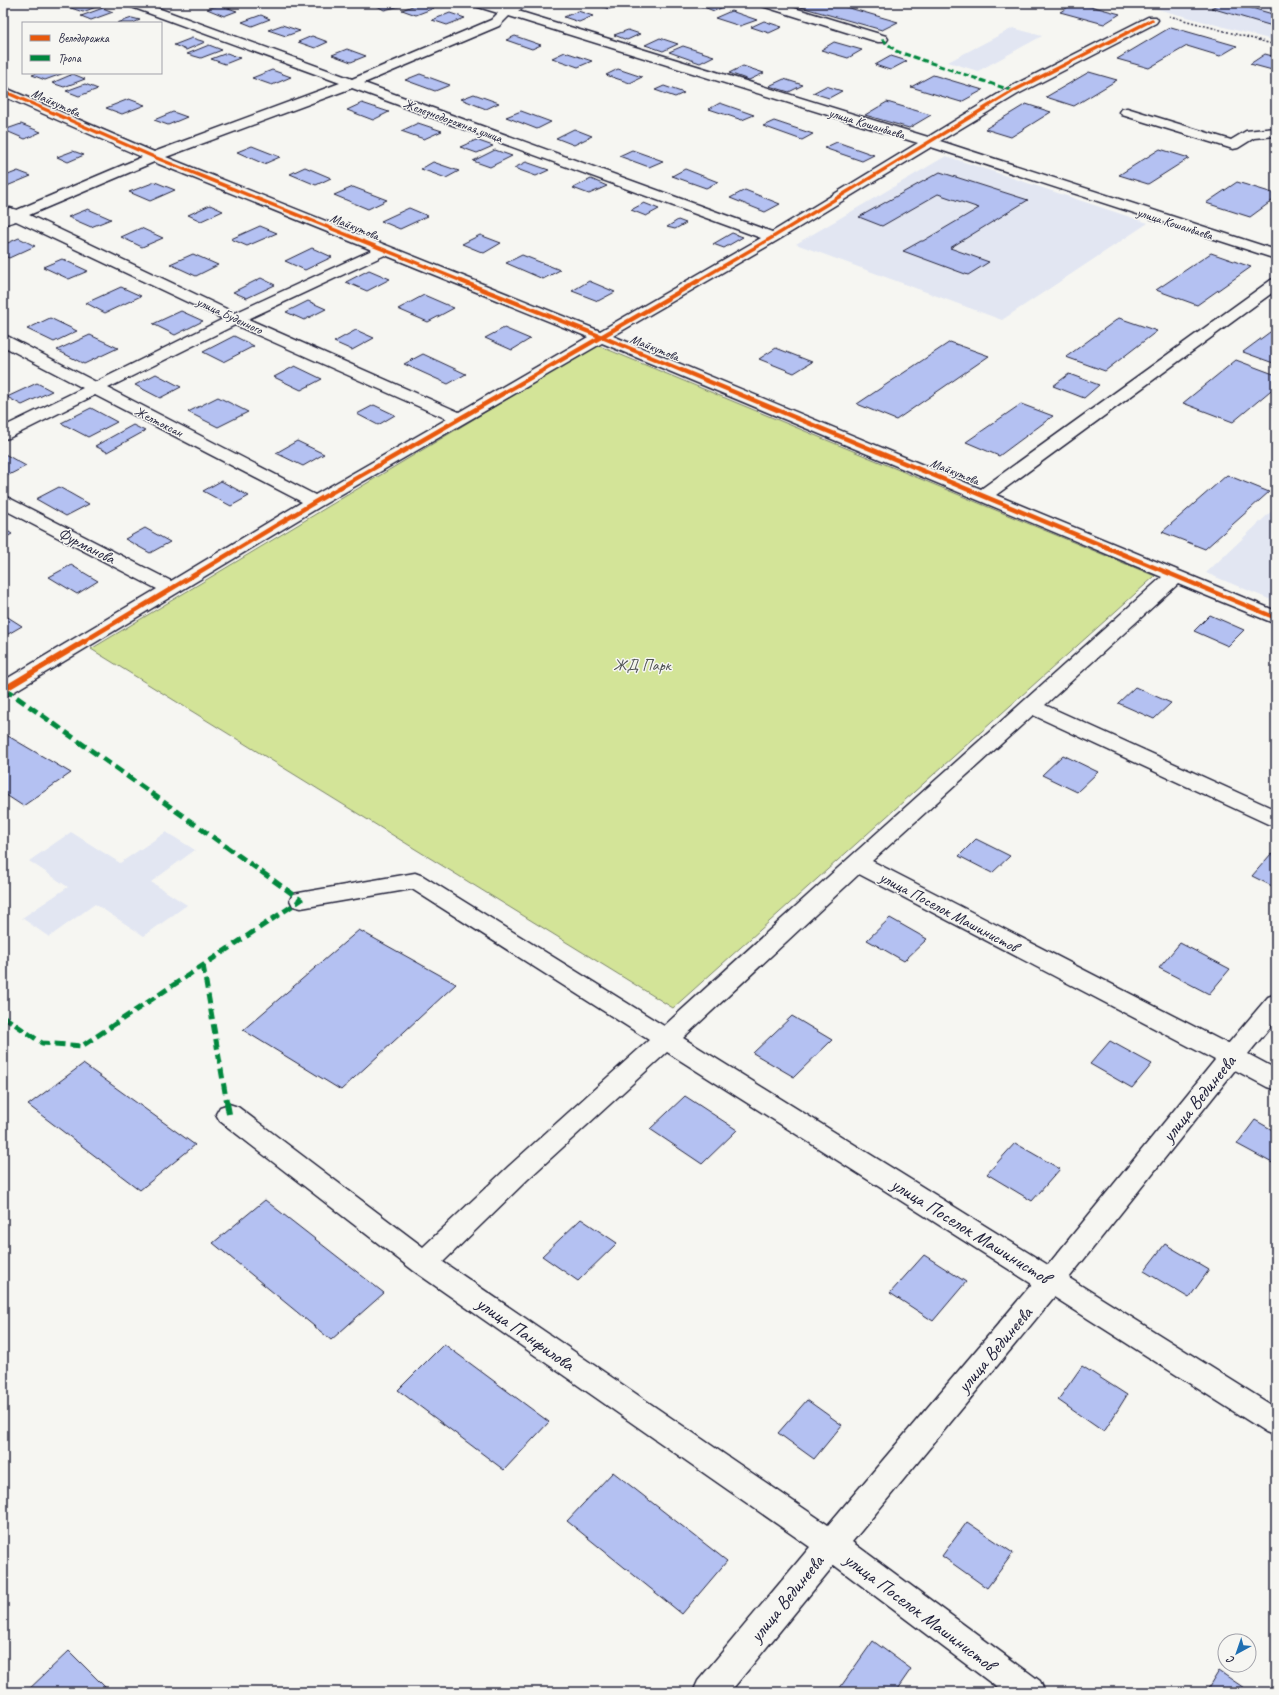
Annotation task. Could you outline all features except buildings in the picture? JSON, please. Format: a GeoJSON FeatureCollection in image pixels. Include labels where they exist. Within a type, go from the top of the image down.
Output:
{"type":"FeatureCollection","features":[{"type":"Feature","properties":{"kind":"street","name":"Железнодорожная улица"},"geometry":{"type":"LineString","coordinates":[[133,3],[773,236]]}},
{"type":"Feature","properties":{"kind":"street","name":"улица Кошанбаева"},"geometry":{"type":"LineString","coordinates":[[479,3],[930,142],[1276,256]]}},
{"type":"Feature","properties":{"kind":"street"},"geometry":{"type":"LineString","coordinates":[[8,215],[154,157],[353,83],[495,24],[507,12],[528,3]]}},
{"type":"Feature","properties":{"kind":"street"},"geometry":{"type":"LineString","coordinates":[[766,3],[882,39]]}},
{"type":"Feature","properties":{"kind":"street"},"geometry":{"type":"LineString","coordinates":[[4,689],[315,502],[602,337],[1014,91],[1147,14]]}},
{"type":"Feature","properties":{"kind":"street","name":"Майкутова"},"geometry":{"type":"LineString","coordinates":[[3,91],[154,157],[602,337],[1276,618]]}},
{"type":"Feature","properties":{"kind":"street"},"geometry":{"type":"LineString","coordinates":[[1127,112],[1234,145],[1251,134],[1276,132]]}},
{"type":"Feature","properties":{"kind":"street","name":"улица Буденного"},"geometry":{"type":"LineString","coordinates":[[8,215],[235,319],[459,418]]}},
{"type":"Feature","properties":{"kind":"street"},"geometry":{"type":"LineString","coordinates":[[3,434],[235,319],[383,250]]}},
{"type":"Feature","properties":{"kind":"street"},"geometry":{"type":"LineString","coordinates":[[984,495],[1276,283]]}},
{"type":"Feature","properties":{"kind":"street","name":"Желтоксан"},"geometry":{"type":"LineString","coordinates":[[3,340],[315,502]]}},
{"type":"Feature","properties":{"kind":"street","name":"Фурманова"},"geometry":{"type":"LineString","coordinates":[[3,502],[170,588]]}},
{"type":"Feature","properties":{"kind":"street"},"geometry":{"type":"LineString","coordinates":[[424,1263],[518,1172],[1175,576]]}},
{"type":"Feature","properties":{"kind":"street"},"geometry":{"type":"LineString","coordinates":[[1031,706],[1276,820]]}},
{"type":"Feature","properties":{"kind":"street","name":"улица Поселок Машинистов"},"geometry":{"type":"LineString","coordinates":[[857,863],[1230,1058],[1276,1080]]}},
{"type":"Feature","properties":{"kind":"street","name":"улица Поселок Машинистов"},"geometry":{"type":"LineString","coordinates":[[301,900],[415,881],[1276,1423]]}},
{"type":"Feature","properties":{"kind":"street","name":"улица Вединеева"},"geometry":{"type":"LineString","coordinates":[[709,1692],[830,1544],[1052,1281],[1230,1058],[1276,1003]]}},
{"type":"Feature","properties":{"kind":"street","name":"улица Панфилова"},"geometry":{"type":"LineString","coordinates":[[229,1114],[424,1263],[830,1544]]}},
{"type":"Feature","properties":{"kind":"street","name":"улица Поселок Машинистов"},"geometry":{"type":"LineString","coordinates":[[830,1544],[1029,1692]]}},
{"type":"Feature","properties":{"kind":"path"},"geometry":{"type":"LineString","coordinates":[[1121,3],[1147,14]]}},
{"type":"Feature","properties":{"kind":"path"},"geometry":{"type":"LineString","coordinates":[[1165,15],[1276,45]]}},
{"type":"Feature","properties":{"kind":"shaded area"},"geometry":{"type":"Polygon","coordinates":[[[1135,3],[1264,3],[1276,6],[1276,41],[1135,3]]]}},
{"type":"Feature","properties":{"kind":"shaded area"},"geometry":{"type":"Polygon","coordinates":[[[1013,28],[1042,36],[978,71],[948,62],[1013,28]]]}},
{"type":"Feature","properties":{"kind":"shaded area"},"geometry":{"type":"Polygon","coordinates":[[[946,156],[1148,223],[1002,320],[796,244],[946,156]]]}},
{"type":"Feature","properties":{"kind":"shaded area"},"geometry":{"type":"Polygon","coordinates":[[[1276,507],[1276,602],[1206,573],[1276,507]]]}},
{"type":"Feature","properties":{"kind":"shaded area"},"geometry":{"type":"Polygon","coordinates":[[[71,832],[120,863],[166,832],[195,850],[151,882],[187,905],[144,936],[95,904],[49,937],[22,918],[68,887],[29,861],[71,832]]]}},
{"type":"Feature","properties":{"kind":"green space","name":"ЖД Парк"},"geometry":{"type":"Polygon","coordinates":[[[597,345],[1155,576],[673,1008],[91,649],[597,345]]]}},
{"type":"Feature","properties":{"kind":"marked path"},"geometry":{"type":"LineString","coordinates":[[882,39],[896,51],[1013,91]]}},
{"type":"Feature","properties":{"kind":"marked path"},"geometry":{"type":"LineString","coordinates":[[3,1016],[42,1043],[82,1046],[301,900],[5,689]]}},
{"type":"Feature","properties":{"kind":"marked path"},"geometry":{"type":"LineString","coordinates":[[203,965],[229,1114]]}},
{"type":"Feature","properties":{"kind":"cycle path"},"geometry":{"type":"LineString","coordinates":[[3,690],[315,502],[773,237],[1013,91],[1152,20]]}},
{"type":"Feature","properties":{"kind":"cycle path"},"geometry":{"type":"LineString","coordinates":[[3,91],[154,157],[602,337],[1276,618]]}}]}
